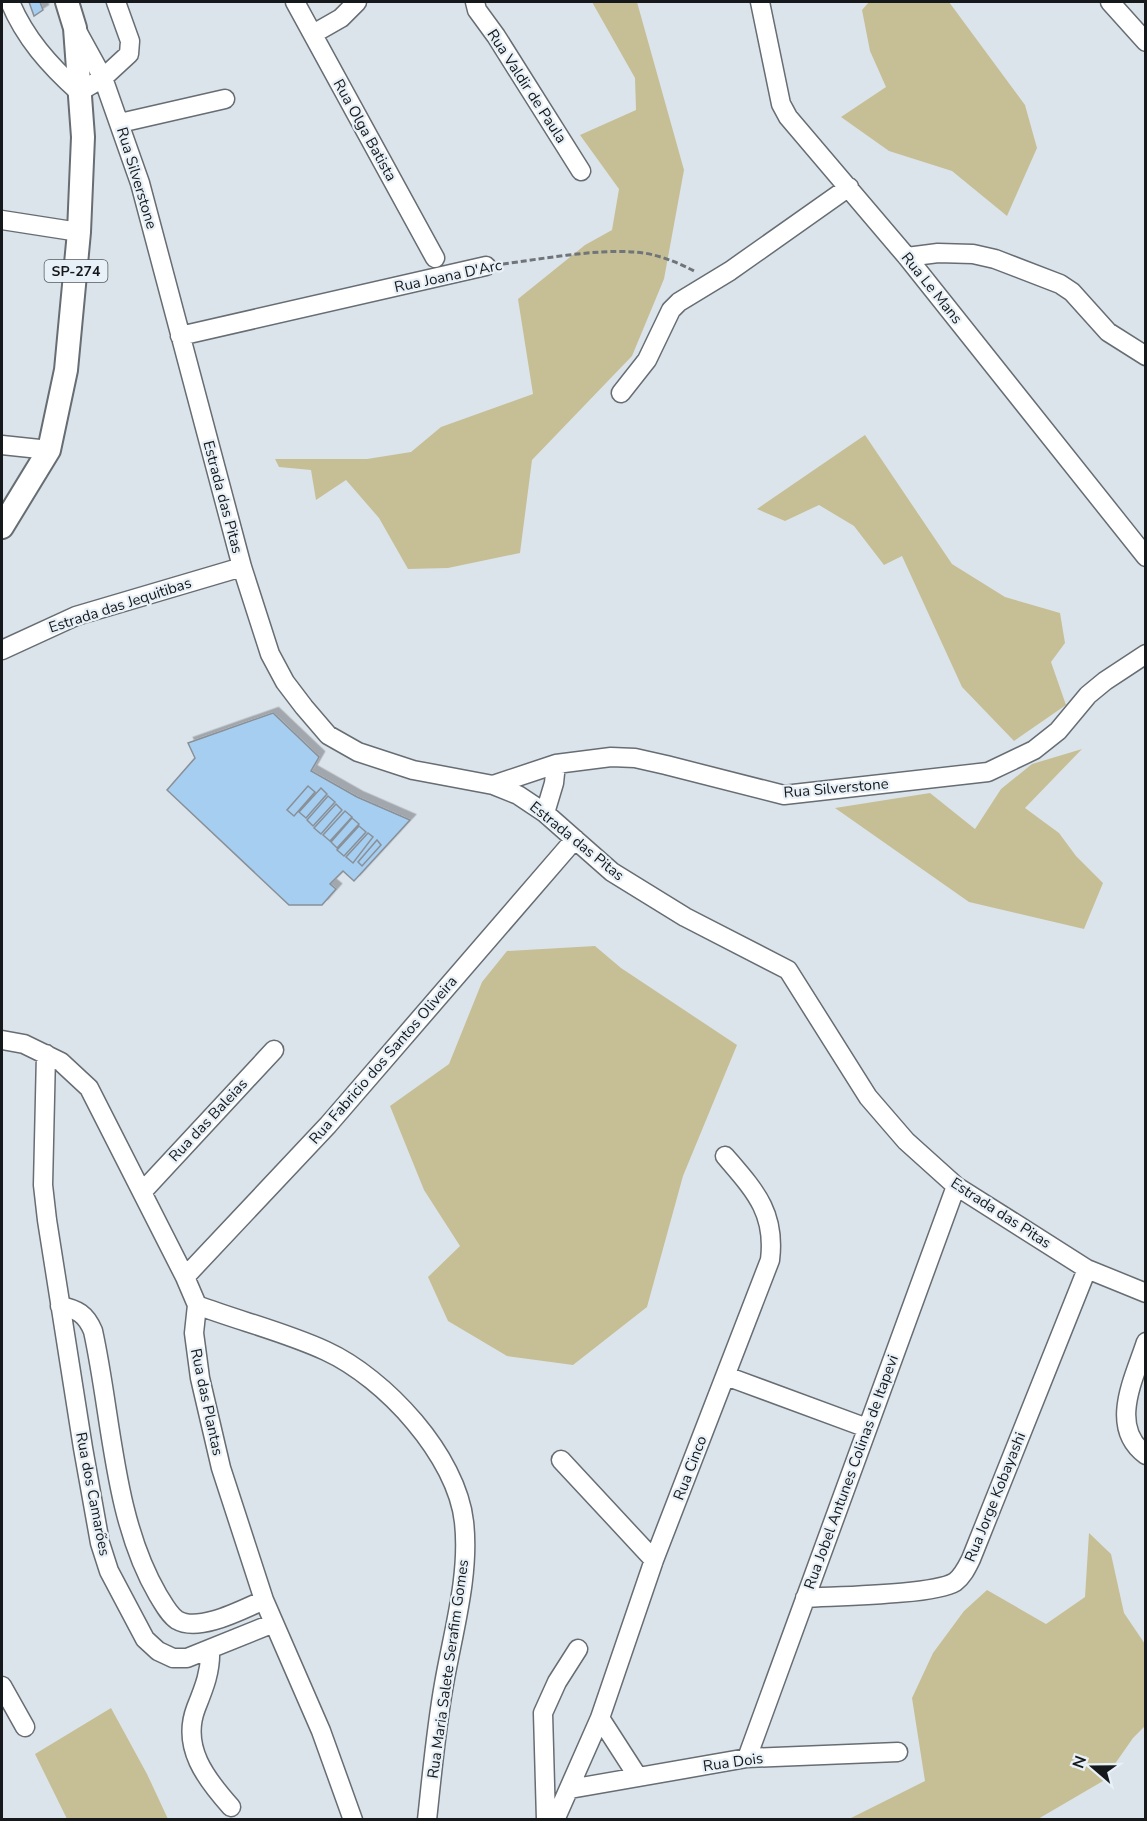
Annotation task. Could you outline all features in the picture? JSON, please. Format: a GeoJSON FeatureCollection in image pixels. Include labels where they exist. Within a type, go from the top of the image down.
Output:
{"type":"FeatureCollection","features":[{"type":"Feature","properties":{"kind":"main road","name":"SP-274"},"geometry":{"type":"LineString","coordinates":[[2,527],[49,450],[66,370],[79,232],[83,137],[75,28],[68,2]]}},
{"type":"Feature","properties":{"kind":"street"},"geometry":{"type":"LineString","coordinates":[[10,2],[30,41],[52,68],[79,92],[103,78],[129,54],[130,41],[116,2]]}},
{"type":"Feature","properties":{"kind":"street","name":"Rua Olga Batista"},"geometry":{"type":"LineString","coordinates":[[295,2],[435,258]]}},
{"type":"Feature","properties":{"kind":"street"},"geometry":{"type":"LineString","coordinates":[[313,34],[341,18],[357,2]]}},
{"type":"Feature","properties":{"kind":"street","name":"Rua Valdir de Paula"},"geometry":{"type":"LineString","coordinates":[[475,2],[477,10],[582,171]]}},
{"type":"Feature","properties":{"kind":"street","name":"Rua Le Mans"},"geometry":{"type":"LineString","coordinates":[[760,2],[781,104],[796,128],[907,257],[1146,557]]}},
{"type":"Feature","properties":{"kind":"street"},"geometry":{"type":"LineString","coordinates":[[1110,2],[1146,42]]}},
{"type":"Feature","properties":{"kind":"street","name":"Rua Silverstone"},"geometry":{"type":"LineString","coordinates":[[75,28],[103,78],[120,123],[140,183],[180,336]]}},
{"type":"Feature","properties":{"kind":"street"},"geometry":{"type":"LineString","coordinates":[[120,123],[225,99]]}},
{"type":"Feature","properties":{"kind":"street"},"geometry":{"type":"LineString","coordinates":[[621,393],[647,360],[671,310],[849,187]]}},
{"type":"Feature","properties":{"kind":"street"},"geometry":{"type":"LineString","coordinates":[[2,220],[79,232]]}},
{"type":"Feature","properties":{"kind":"street"},"geometry":{"type":"LineString","coordinates":[[907,257],[938,253],[973,254],[995,259],[1060,284],[1072,292],[1108,332],[1146,356]]}},
{"type":"Feature","properties":{"kind":"street","name":"Rua Joana D'Arc"},"geometry":{"type":"LineString","coordinates":[[180,336],[486,266]]}},
{"type":"Feature","properties":{"kind":"street","name":"Estrada das Pitas"},"geometry":{"type":"LineString","coordinates":[[180,336],[242,567],[270,654],[285,682],[328,735],[358,752],[413,770],[493,784],[518,795],[545,813],[612,873],[685,917],[788,970],[868,1097],[906,1141],[956,1186],[1087,1269],[1146,1293]]}},
{"type":"Feature","properties":{"kind":"street"},"geometry":{"type":"LineString","coordinates":[[2,445],[49,450]]}},
{"type":"Feature","properties":{"kind":"street","name":"Estrada das Jequitibas"},"geometry":{"type":"LineString","coordinates":[[2,650],[76,616],[242,567]]}},
{"type":"Feature","properties":{"kind":"street","name":"Rua Silverstone"},"geometry":{"type":"LineString","coordinates":[[493,784],[556,764],[611,757],[636,758],[784,795],[988,772],[1034,750],[1058,731],[1088,695],[1146,654]]}},
{"type":"Feature","properties":{"kind":"street"},"geometry":{"type":"LineString","coordinates":[[545,813],[554,783],[556,764]]}},
{"type":"Feature","properties":{"kind":"street","name":"Rua Fabricio dos Santos Oliveira"},"geometry":{"type":"LineString","coordinates":[[185,1277],[328,1125],[575,839]]}},
{"type":"Feature","properties":{"kind":"street","name":"Rua das Plantas"},"geometry":{"type":"LineString","coordinates":[[2,1040],[24,1044],[61,1062],[89,1088],[185,1277],[197,1305],[194,1333],[200,1378],[221,1468],[264,1600],[321,1731],[353,1820]]}},
{"type":"Feature","properties":{"kind":"street","name":"Rua das Baleias"},"geometry":{"type":"LineString","coordinates":[[143,1191],[274,1050]]}},
{"type":"Feature","properties":{"kind":"street","name":"Rua dos Camarões"},"geometry":{"type":"LineString","coordinates":[[46,1054],[43,1185],[60,1306],[100,1542],[109,1571],[146,1639],[159,1651],[173,1658],[187,1658],[274,1623]]}},
{"type":"Feature","properties":{"kind":"street","name":"Rua Cinco"},"geometry":{"type":"LineString","coordinates":[[555,1820],[600,1718],[654,1560],[770,1260],[773,1240],[769,1218],[754,1190],[725,1156]]}},
{"type":"Feature","properties":{"kind":"street","name":"Rua Jobel Antunes Colinas de Itapevi"},"geometry":{"type":"LineString","coordinates":[[747,1758],[956,1186]]}},
{"type":"Feature","properties":{"kind":"street","name":"Rua Jorge Kobayashi"},"geometry":{"type":"LineString","coordinates":[[805,1598],[928,1590],[952,1583],[960,1578],[971,1559],[1087,1269]]}},
{"type":"Feature","properties":{"kind":"street","name":"Rua Maria Salete Serafim Gomes"},"geometry":{"type":"LineString","coordinates":[[197,1305],[327,1351],[360,1372],[400,1404],[425,1437],[458,1492],[464,1522],[465,1561],[439,1708],[427,1820]]}},
{"type":"Feature","properties":{"kind":"street","name":"Rua dos Camarões"},"geometry":{"type":"LineString","coordinates":[[60,1306],[76,1309],[88,1319],[93,1331],[132,1539],[167,1610],[178,1620],[193,1623],[217,1620],[264,1600]]}},
{"type":"Feature","properties":{"kind":"street"},"geometry":{"type":"LineString","coordinates":[[1146,1342],[1125,1413],[1124,1426],[1136,1448],[1146,1455]]}},
{"type":"Feature","properties":{"kind":"street"},"geometry":{"type":"LineString","coordinates":[[726,1376],[867,1428]]}},
{"type":"Feature","properties":{"kind":"street"},"geometry":{"type":"LineString","coordinates":[[561,1460],[654,1560]]}},
{"type":"Feature","properties":{"kind":"street"},"geometry":{"type":"LineString","coordinates":[[546,1820],[543,1713],[557,1682],[578,1649]]}},
{"type":"Feature","properties":{"kind":"street"},"geometry":{"type":"LineString","coordinates":[[210,1650],[211,1664],[195,1712],[191,1742],[197,1761],[213,1786],[231,1807]]}},
{"type":"Feature","properties":{"kind":"street"},"geometry":{"type":"LineString","coordinates":[[2,1686],[25,1726]]}},
{"type":"Feature","properties":{"kind":"street"},"geometry":{"type":"LineString","coordinates":[[600,1718],[638,1777]]}},
{"type":"Feature","properties":{"kind":"street","name":"Rua Dois"},"geometry":{"type":"LineString","coordinates":[[570,1789],[747,1758],[898,1752]]}},
{"type":"Feature","properties":{"kind":"path","name":"Rua Joana D'Arc"},"geometry":{"type":"LineString","coordinates":[[486,266],[550,257],[634,252],[676,261],[714,280]]}},
{"type":"Feature","properties":{"kind":"shaded area"},"geometry":{"type":"Polygon","coordinates":[[[592,2],[637,2],[684,170],[664,279],[632,356],[532,460],[520,553],[448,568],[408,569],[379,518],[346,480],[316,500],[311,470],[279,467],[275,459],[367,459],[411,452],[441,427],[533,394],[518,299],[585,245],[612,230],[619,189],[580,135],[636,110],[635,78],[592,2]]]}},
{"type":"Feature","properties":{"kind":"shaded area"},"geometry":{"type":"Polygon","coordinates":[[[869,2],[949,2],[1025,105],[1037,148],[1007,216],[952,171],[889,151],[841,117],[886,87],[870,51],[862,10],[869,2]]]}},
{"type":"Feature","properties":{"kind":"shaded area"},"geometry":{"type":"Polygon","coordinates":[[[865,435],[952,564],[1005,597],[1060,613],[1065,643],[1051,662],[1066,705],[1014,741],[962,687],[902,556],[884,565],[854,526],[819,505],[785,521],[757,509],[865,435]]]}},
{"type":"Feature","properties":{"kind":"shaded area"},"geometry":{"type":"Polygon","coordinates":[[[1082,749],[1025,808],[1059,833],[1076,856],[1103,883],[1084,929],[969,902],[835,808],[930,793],[975,829],[1001,789],[1032,764],[1082,749]]]}},
{"type":"Feature","properties":{"kind":"shaded area"},"geometry":{"type":"Polygon","coordinates":[[[595,946],[621,968],[737,1045],[683,1176],[647,1307],[573,1365],[507,1356],[448,1321],[428,1277],[460,1246],[424,1190],[390,1106],[449,1064],[482,982],[507,951],[595,946]]]}},
{"type":"Feature","properties":{"kind":"shaded area"},"geometry":{"type":"Polygon","coordinates":[[[1089,1533],[1111,1554],[1124,1613],[1145,1644],[1145,1726],[1133,1738],[1103,1781],[1038,1819],[849,1819],[925,1781],[912,1698],[933,1653],[964,1611],[987,1590],[1046,1624],[1085,1597],[1089,1533]]]}},
{"type":"Feature","properties":{"kind":"shaded area"},"geometry":{"type":"Polygon","coordinates":[[[111,1708],[147,1774],[168,1819],[67,1819],[35,1754],[111,1708]]]}},
{"type":"Feature","properties":{"kind":"building"},"geometry":{"type":"Polygon","coordinates":[[[29,2],[40,2],[43,10],[34,16],[29,2]]]}},
{"type":"Feature","properties":{"kind":"building"},"geometry":{"type":"Polygon","coordinates":[[[273,713],[319,757],[311,771],[357,797],[410,820],[354,881],[343,871],[330,884],[336,889],[322,905],[289,905],[167,790],[195,758],[188,743],[273,713]]]}},
{"type":"Feature","properties":{"kind":"building"},"geometry":{"type":"Polygon","coordinates":[[[308,786],[315,792],[294,816],[287,810],[308,786]]]}},
{"type":"Feature","properties":{"kind":"building"},"geometry":{"type":"Polygon","coordinates":[[[321,788],[327,794],[306,818],[299,812],[321,788]]]}},
{"type":"Feature","properties":{"kind":"building"},"geometry":{"type":"Polygon","coordinates":[[[328,796],[335,802],[313,826],[307,820],[328,796]]]}},
{"type":"Feature","properties":{"kind":"building"},"geometry":{"type":"Polygon","coordinates":[[[336,804],[342,810],[321,834],[314,828],[336,804]]]}},
{"type":"Feature","properties":{"kind":"building"},"geometry":{"type":"Polygon","coordinates":[[[345,811],[352,817],[330,841],[323,835],[345,811]]]}},
{"type":"Feature","properties":{"kind":"building"},"geometry":{"type":"Polygon","coordinates":[[[352,818],[359,824],[337,848],[331,842],[352,818]]]}},
{"type":"Feature","properties":{"kind":"building"},"geometry":{"type":"Polygon","coordinates":[[[359,826],[366,832],[344,856],[337,850],[359,826]]]}},
{"type":"Feature","properties":{"kind":"building"},"geometry":{"type":"Polygon","coordinates":[[[368,833],[373,837],[353,863],[346,857],[368,833]]]}},
{"type":"Feature","properties":{"kind":"building"},"geometry":{"type":"Polygon","coordinates":[[[377,840],[381,845],[362,866],[358,862],[377,840]]]}}]}
